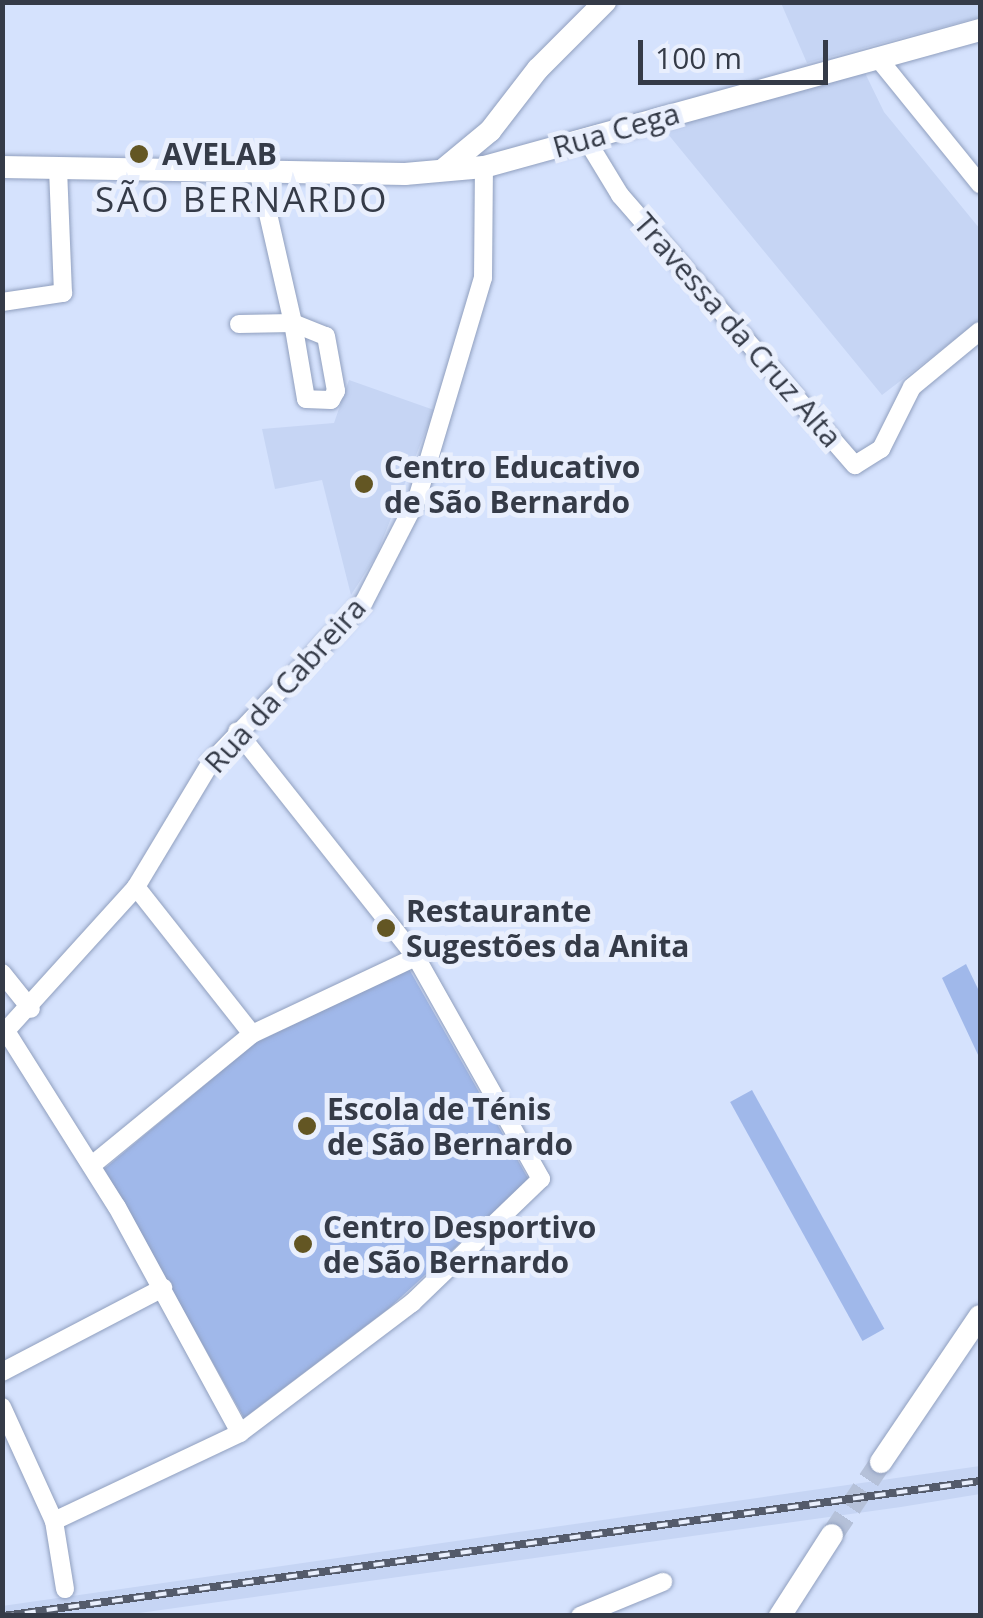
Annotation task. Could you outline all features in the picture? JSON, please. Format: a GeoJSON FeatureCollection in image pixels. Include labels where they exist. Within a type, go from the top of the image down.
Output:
{"type":"FeatureCollection","features":[{"type":"Feature","properties":{"kind":"main road"},"geometry":{"type":"LineString","coordinates":[[444,169],[490,132],[538,68],[605,2]]}},
{"type":"Feature","properties":{"kind":"main road","name":"Rua Cega"},"geometry":{"type":"LineString","coordinates":[[2,166],[259,174],[484,167],[980,30]]}},
{"type":"Feature","properties":{"kind":"main road"},"geometry":{"type":"LineString","coordinates":[[484,167],[490,132]]}},
{"type":"Feature","properties":{"kind":"main road"},"geometry":{"type":"LineString","coordinates":[[881,1462],[980,1316]]}},
{"type":"Feature","properties":{"kind":"main road"},"geometry":{"type":"LineString","coordinates":[[780,1616],[832,1535]]}},
{"type":"Feature","properties":{"kind":"street"},"geometry":{"type":"LineString","coordinates":[[877,56],[980,184]]}},
{"type":"Feature","properties":{"kind":"street","name":"Travessa da Cruz Alta"},"geometry":{"type":"LineString","coordinates":[[586,138],[620,195],[855,464],[881,449],[912,387],[980,331]]}},
{"type":"Feature","properties":{"kind":"street","name":"Rua da Cabreira"},"geometry":{"type":"LineString","coordinates":[[4,1033],[31,1010],[136,887],[237,731],[364,602],[416,499],[483,278],[484,167]]}},
{"type":"Feature","properties":{"kind":"street"},"geometry":{"type":"LineString","coordinates":[[2,302],[63,293],[58,168]]}},
{"type":"Feature","properties":{"kind":"street"},"geometry":{"type":"LineString","coordinates":[[239,324],[293,322],[259,174]]}},
{"type":"Feature","properties":{"kind":"street"},"geometry":{"type":"LineString","coordinates":[[54,1520],[240,1433],[412,1302],[541,1180],[416,957],[237,731]]}},
{"type":"Feature","properties":{"kind":"street"},"geometry":{"type":"LineString","coordinates":[[136,887],[252,1034]]}},
{"type":"Feature","properties":{"kind":"street"},"geometry":{"type":"LineString","coordinates":[[92,1165],[252,1034],[416,957]]}},
{"type":"Feature","properties":{"kind":"street"},"geometry":{"type":"LineString","coordinates":[[2,973],[31,1010]]}},
{"type":"Feature","properties":{"kind":"street"},"geometry":{"type":"LineString","coordinates":[[4,1033],[92,1165],[240,1433]]}},
{"type":"Feature","properties":{"kind":"street"},"geometry":{"type":"LineString","coordinates":[[2,1372],[163,1288]]}},
{"type":"Feature","properties":{"kind":"street"},"geometry":{"type":"LineString","coordinates":[[2,1407],[54,1520],[65,1589]]}},
{"type":"Feature","properties":{"kind":"street"},"geometry":{"type":"LineString","coordinates":[[580,1616],[663,1582]]}},
{"type":"Feature","properties":{"kind":"shaded area"},"geometry":{"type":"Polygon","coordinates":[[[781,3],[980,3],[980,17],[807,63],[781,3]]]}},
{"type":"Feature","properties":{"kind":"shaded area"},"geometry":{"type":"Polygon","coordinates":[[[865,73],[884,112],[980,229],[980,320],[882,395],[663,128],[865,73]]]}},
{"type":"Feature","properties":{"kind":"shaded area","name":"Centro Educativo de São Bernardo"},"geometry":{"type":"Polygon","coordinates":[[[349,380],[434,410],[376,556],[351,595],[322,480],[275,489],[262,429],[334,423],[349,380]]]}},
{"type":"Feature","properties":{"kind":"shaded area"},"geometry":{"type":"Polygon","coordinates":[[[966,964],[980,993],[980,1059],[942,978],[966,964]]]}},
{"type":"Feature","properties":{"kind":"shaded area","name":"Centro Desportivo de São Bernardo"},"geometry":{"type":"Polygon","coordinates":[[[409,969],[529,1180],[388,1309],[244,1418],[104,1169],[255,1043],[409,969]]]}},
{"type":"Feature","properties":{"kind":"shaded area"},"geometry":{"type":"Polygon","coordinates":[[[752,1090],[884,1329],[862,1341],[730,1102],[752,1090]]]}},
{"type":"Feature","properties":{"kind":"shaded area"},"geometry":{"type":"Polygon","coordinates":[[[980,1466],[980,1494],[901,1507],[125,1615],[3,1615],[2,1606],[980,1466]]]}},
{"type":"Feature","properties":{"kind":"tunnel"},"geometry":{"type":"LineString","coordinates":[[832,1535],[881,1462]]}},
{"type":"Feature","properties":{"kind":"railway"},"geometry":{"type":"LineString","coordinates":[[3,1616],[980,1481]]}},
{"type":"Feature","properties":{"kind":"place","name":"AVELAB"},"geometry":{"type":"Point","coordinates":[139,154]}},
{"type":"Feature","properties":{"kind":"place","name":"Centro Educativo de São Bernardo"},"geometry":{"type":"Point","coordinates":[364,484]}},
{"type":"Feature","properties":{"kind":"place","name":"Restaurante Sugestões da Anita"},"geometry":{"type":"Point","coordinates":[386,928]}},
{"type":"Feature","properties":{"kind":"place","name":"Escola de Ténis de São Bernardo"},"geometry":{"type":"Point","coordinates":[307,1126]}},
{"type":"Feature","properties":{"kind":"place","name":"Centro Desportivo de São Bernardo"},"geometry":{"type":"Point","coordinates":[303,1244]}},
{"type":"Feature","properties":{"kind":"district","name":"SÃO BERNARDO"},"geometry":{"type":"Point","coordinates":[242,199]}}]}
